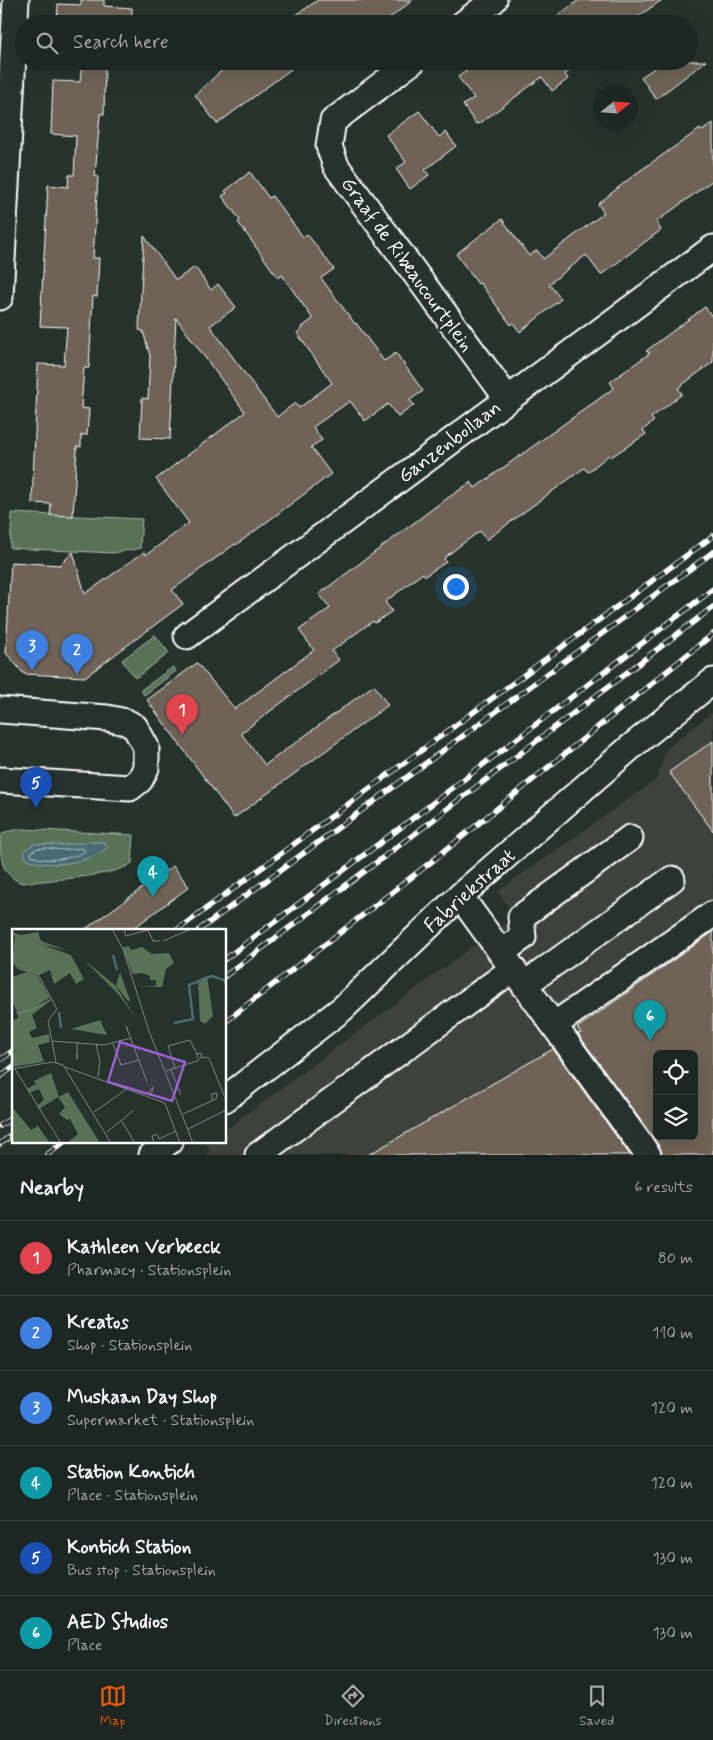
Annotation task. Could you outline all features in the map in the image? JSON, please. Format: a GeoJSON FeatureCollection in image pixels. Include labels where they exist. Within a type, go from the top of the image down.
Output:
{"type":"FeatureCollection","features":[{"type":"Feature","properties":{"kind":"street"},"geometry":{"type":"LineString","coordinates":[[15,15],[16,0]]}},
{"type":"Feature","properties":{"kind":"street"},"geometry":{"type":"LineString","coordinates":[[475,15],[494,0]]}},
{"type":"Feature","properties":{"kind":"street"},"geometry":{"type":"LineString","coordinates":[[0,297],[15,19]]}},
{"type":"Feature","properties":{"kind":"street","name":"Graaf de Ribeaucourtplein"},"geometry":{"type":"LineString","coordinates":[[401,70],[334,121],[329,146],[336,166],[507,398]]}},
{"type":"Feature","properties":{"kind":"street","name":"Ganzenbollaan"},"geometry":{"type":"LineString","coordinates":[[187,636],[507,398],[713,248]]}},
{"type":"Feature","properties":{"kind":"street","name":"Fabriekstraat"},"geometry":{"type":"LineString","coordinates":[[226,1098],[342,1009],[460,896],[632,746],[713,681]]}},
{"type":"Feature","properties":{"kind":"street"},"geometry":{"type":"LineString","coordinates":[[0,710],[99,717],[126,722],[135,727],[146,747],[146,768],[140,780],[130,788],[0,780]]}},
{"type":"Feature","properties":{"kind":"street"},"geometry":{"type":"LineString","coordinates":[[512,969],[523,937],[521,917],[630,838]]}},
{"type":"Feature","properties":{"kind":"street"},"geometry":{"type":"LineString","coordinates":[[258,1155],[512,969],[672,879]]}},
{"type":"Feature","properties":{"kind":"street"},"geometry":{"type":"LineString","coordinates":[[460,896],[648,1155]]}},
{"type":"Feature","properties":{"kind":"street"},"geometry":{"type":"LineString","coordinates":[[554,1025],[713,914]]}},
{"type":"Feature","properties":{"kind":"street"},"geometry":{"type":"LineString","coordinates":[[152,1155],[169,1142]]}},
{"type":"Feature","properties":{"kind":"shaded area"},"geometry":{"type":"Polygon","coordinates":[[[713,712],[713,1155],[205,1155],[210,1151],[206,1144],[209,1142],[226,1142],[226,1129],[488,935],[511,921],[513,914],[498,891],[657,779],[666,749],[713,712]]]}},
{"type":"Feature","properties":{"kind":"green space"},"geometry":{"type":"Polygon","coordinates":[[[12,513],[142,519],[141,548],[113,553],[10,548],[12,513]]]}},
{"type":"Feature","properties":{"kind":"green space"},"geometry":{"type":"Polygon","coordinates":[[[155,635],[169,653],[135,678],[122,660],[155,635]]]}},
{"type":"Feature","properties":{"kind":"green space"},"geometry":{"type":"Polygon","coordinates":[[[173,667],[176,671],[144,695],[141,690],[173,667]]]}},
{"type":"Feature","properties":{"kind":"green space"},"geometry":{"type":"Polygon","coordinates":[[[22,829],[134,835],[132,863],[111,872],[96,875],[22,883],[9,875],[3,865],[0,836],[5,832],[22,829]]]}},
{"type":"Feature","properties":{"kind":"water"},"geometry":{"type":"Polygon","coordinates":[[[104,842],[107,848],[89,858],[78,861],[55,864],[34,861],[25,857],[25,850],[34,844],[62,845],[104,842]]]}},
{"type":"Feature","properties":{"kind":"building"},"geometry":{"type":"Polygon","coordinates":[[[81,0],[104,0],[104,6],[132,8],[132,15],[57,15],[58,4],[81,5],[81,0]]]}},
{"type":"Feature","properties":{"kind":"building"},"geometry":{"type":"Polygon","coordinates":[[[318,0],[413,0],[394,15],[296,15],[318,0]]]}},
{"type":"Feature","properties":{"kind":"building"},"geometry":{"type":"Polygon","coordinates":[[[579,0],[662,0],[640,15],[558,15],[579,0]]]}},
{"type":"Feature","properties":{"kind":"building"},"geometry":{"type":"Polygon","coordinates":[[[698,61],[706,61],[698,67],[698,61]]]}},
{"type":"Feature","properties":{"kind":"building"},"geometry":{"type":"Polygon","coordinates":[[[81,70],[105,70],[104,114],[100,114],[95,176],[98,177],[93,258],[99,258],[97,297],[93,296],[89,368],[84,368],[81,408],[89,409],[87,435],[81,435],[81,447],[77,446],[73,516],[50,515],[51,504],[32,503],[38,364],[64,365],[67,327],[40,326],[48,185],[68,187],[69,175],[74,175],[76,136],[51,134],[53,81],[80,82],[81,70]]]}},
{"type":"Feature","properties":{"kind":"building"},"geometry":{"type":"Polygon","coordinates":[[[222,70],[290,70],[217,124],[195,95],[222,70]]]}},
{"type":"Feature","properties":{"kind":"building"},"geometry":{"type":"Polygon","coordinates":[[[468,70],[570,70],[565,74],[568,79],[552,91],[542,77],[479,124],[476,124],[463,105],[474,98],[458,77],[468,70]]]}},
{"type":"Feature","properties":{"kind":"building"},"geometry":{"type":"Polygon","coordinates":[[[652,70],[694,70],[656,99],[641,77],[652,70]]]}},
{"type":"Feature","properties":{"kind":"building"},"geometry":{"type":"Polygon","coordinates":[[[419,111],[439,137],[446,132],[456,146],[425,170],[429,175],[410,189],[396,169],[406,162],[386,135],[419,111]]]}},
{"type":"Feature","properties":{"kind":"building"},"geometry":{"type":"Polygon","coordinates":[[[713,123],[713,180],[656,222],[661,230],[601,275],[586,255],[549,284],[561,299],[520,332],[513,323],[511,325],[456,254],[502,219],[529,256],[537,250],[543,259],[604,213],[598,204],[634,175],[700,129],[702,131],[713,123]]]}},
{"type":"Feature","properties":{"kind":"building"},"geometry":{"type":"Polygon","coordinates":[[[250,172],[269,198],[272,196],[303,237],[307,234],[334,269],[321,278],[384,361],[396,353],[423,391],[410,400],[414,405],[398,417],[388,404],[365,421],[350,401],[313,427],[322,440],[311,447],[331,474],[172,590],[183,604],[85,677],[24,674],[6,653],[11,562],[60,565],[73,552],[85,594],[144,552],[146,555],[189,523],[156,479],[245,412],[176,318],[170,439],[140,438],[142,398],[148,399],[150,356],[143,331],[139,330],[144,236],[176,280],[195,267],[211,290],[218,284],[236,307],[210,326],[277,417],[295,403],[299,408],[332,383],[297,333],[313,319],[282,275],[278,278],[222,196],[227,193],[225,191],[250,172]]]}},
{"type":"Feature","properties":{"kind":"building"},"geometry":{"type":"Polygon","coordinates":[[[705,307],[713,318],[713,362],[678,388],[682,394],[651,418],[654,421],[643,430],[646,434],[611,457],[609,455],[588,472],[584,468],[486,540],[480,531],[462,544],[444,558],[446,562],[425,576],[423,573],[385,602],[392,611],[375,623],[373,621],[332,651],[339,660],[241,733],[265,765],[374,685],[388,705],[234,818],[147,700],[197,663],[235,709],[314,650],[299,630],[330,608],[319,594],[435,507],[471,482],[475,488],[614,388],[610,382],[650,353],[646,351],[705,307]]]}},
{"type":"Feature","properties":{"kind":"building"},"geometry":{"type":"Polygon","coordinates":[[[713,741],[713,831],[669,772],[713,741]]]}},
{"type":"Feature","properties":{"kind":"building"},"geometry":{"type":"Polygon","coordinates":[[[173,866],[189,887],[132,929],[85,929],[173,866]]]}},
{"type":"Feature","properties":{"kind":"building"},"geometry":{"type":"Polygon","coordinates":[[[713,932],[713,1155],[662,1155],[660,1147],[655,1140],[698,1140],[698,1050],[653,1050],[653,1137],[578,1034],[581,1033],[577,1028],[713,932]]]}},
{"type":"Feature","properties":{"kind":"building"},"geometry":{"type":"Polygon","coordinates":[[[553,1049],[630,1155],[368,1155],[553,1049]]]}},
{"type":"Feature","properties":{"kind":"railway"},"geometry":{"type":"LineString","coordinates":[[178,929],[713,536]]}},
{"type":"Feature","properties":{"kind":"railway"},"geometry":{"type":"LineString","coordinates":[[200,929],[713,552]]}},
{"type":"Feature","properties":{"kind":"railway"},"geometry":{"type":"LineString","coordinates":[[226,958],[713,589]]}},
{"type":"Feature","properties":{"kind":"railway"},"geometry":{"type":"LineString","coordinates":[[226,975],[713,607]]}},
{"type":"Feature","properties":{"kind":"railway"},"geometry":{"type":"LineString","coordinates":[[226,1021],[431,862],[713,634]]}},
{"type":"Feature","properties":{"kind":"railway"},"geometry":{"type":"LineString","coordinates":[[0,1060],[12,1051]]}},
{"type":"Feature","properties":{"kind":"railway"},"geometry":{"type":"LineString","coordinates":[[0,1077],[12,1068]]}},
{"type":"Feature","properties":{"kind":"railway"},"geometry":{"type":"LineString","coordinates":[[0,1126],[12,1117]]}},
{"type":"Feature","properties":{"kind":"railway"},"geometry":{"type":"LineString","coordinates":[[0,1144],[12,1135]]}},
{"type":"Feature","properties":{"kind":"railway"},"geometry":{"type":"LineString","coordinates":[[47,1155],[64,1142]]}},
{"type":"Feature","properties":{"kind":"place","name":"Muskaan Day Shop"},"geometry":{"type":"Point","coordinates":[32,671]}},
{"type":"Feature","properties":{"kind":"place","name":"Kreatos"},"geometry":{"type":"Point","coordinates":[77,675]}},
{"type":"Feature","properties":{"kind":"place","name":"Kathleen Verbeeck"},"geometry":{"type":"Point","coordinates":[182,735]}},
{"type":"Feature","properties":{"kind":"place","name":"Kontich Station"},"geometry":{"type":"Point","coordinates":[36,808]}},
{"type":"Feature","properties":{"kind":"place","name":"Station Kontich"},"geometry":{"type":"Point","coordinates":[153,897]}},
{"type":"Feature","properties":{"kind":"place","name":"AED Studios"},"geometry":{"type":"Point","coordinates":[650,1041]}}]}
